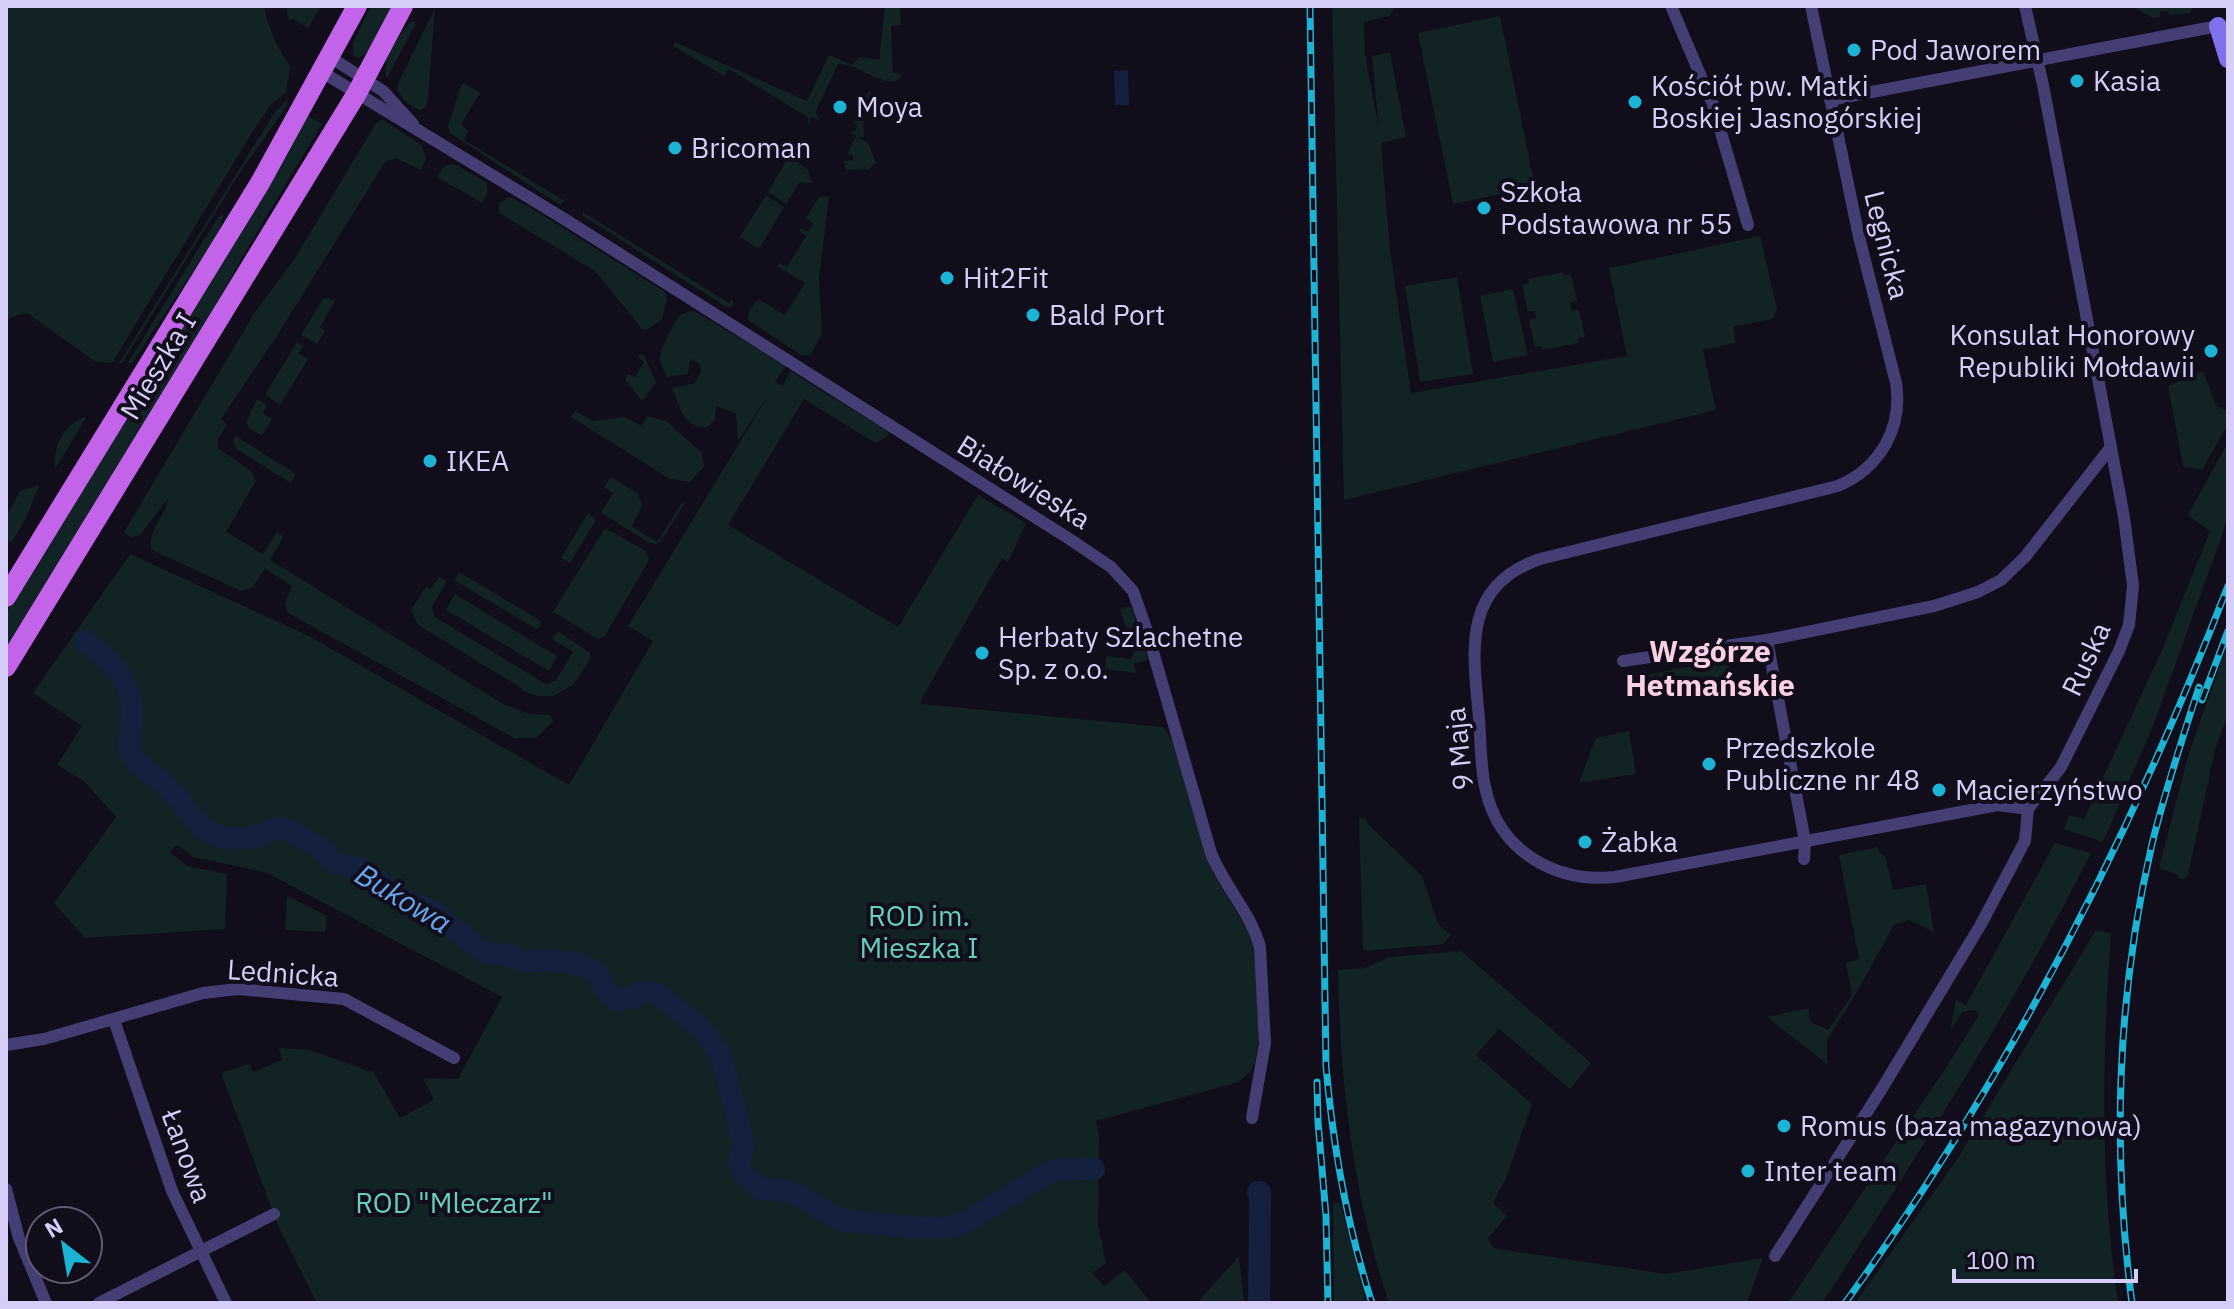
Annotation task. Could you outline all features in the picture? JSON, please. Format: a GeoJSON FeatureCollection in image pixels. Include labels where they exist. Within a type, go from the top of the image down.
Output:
{"type":"FeatureCollection","features":[{"type":"Feature","properties":{"kind":"main road","name":"Mieszka I"},"geometry":{"type":"LineString","coordinates":[[6,597],[260,183],[357,6]]}},
{"type":"Feature","properties":{"kind":"main road","name":"Mieszka I"},"geometry":{"type":"LineString","coordinates":[[6,667],[361,86],[403,6]]}},
{"type":"Feature","properties":{"kind":"street"},"geometry":{"type":"LineString","coordinates":[[1671,6],[1713,105],[1748,225]]}},
{"type":"Feature","properties":{"kind":"street","name":"Legnicka"},"geometry":{"type":"LineString","coordinates":[[1811,6],[1859,237],[1897,394],[1896,418],[1887,442],[1874,462],[1852,479]]}},
{"type":"Feature","properties":{"kind":"street","name":"Ruska"},"geometry":{"type":"LineString","coordinates":[[1775,1256],[1881,1090],[1980,926],[2025,841],[2028,809],[2061,767],[2129,625],[2133,575],[2025,6]]}},
{"type":"Feature","properties":{"kind":"street"},"geometry":{"type":"LineString","coordinates":[[1830,100],[2218,26],[2228,59]]}},
{"type":"Feature","properties":{"kind":"street"},"geometry":{"type":"LineString","coordinates":[[326,64],[361,86]]}},
{"type":"Feature","properties":{"kind":"street","name":"Białowieska"},"geometry":{"type":"LineString","coordinates":[[361,86],[415,127],[1071,540],[1111,567],[1126,582],[1138,603],[1147,631],[1211,853],[1220,874],[1256,933],[1260,947],[1265,1043],[1252,1118]]}},
{"type":"Feature","properties":{"kind":"street"},"geometry":{"type":"LineString","coordinates":[[1623,661],[1767,640],[1962,599],[1994,584],[2025,557],[2111,447]]}},
{"type":"Feature","properties":{"kind":"street","name":"9 Maja"},"geometry":{"type":"LineString","coordinates":[[1852,479],[1825,489],[1525,565],[1509,575],[1491,593],[1478,617],[1474,635],[1478,716],[1487,796],[1504,833],[1534,861],[1567,875],[1599,879],[1998,805],[2028,809]]}},
{"type":"Feature","properties":{"kind":"street"},"geometry":{"type":"LineString","coordinates":[[1767,640],[1805,841],[1804,859]]}},
{"type":"Feature","properties":{"kind":"street","name":"Lednicka"},"geometry":{"type":"LineString","coordinates":[[6,1045],[44,1039],[203,993],[228,989],[334,996],[352,1002],[454,1058]]}},
{"type":"Feature","properties":{"kind":"street","name":"Łanowa"},"geometry":{"type":"LineString","coordinates":[[114,1020],[172,1191],[226,1303]]}},
{"type":"Feature","properties":{"kind":"street"},"geometry":{"type":"LineString","coordinates":[[6,1189],[19,1238],[46,1303]]}},
{"type":"Feature","properties":{"kind":"street"},"geometry":{"type":"LineString","coordinates":[[99,1303],[274,1214]]}},
{"type":"Feature","properties":{"kind":"green space"},"geometry":{"type":"Polygon","coordinates":[[[6,6],[264,6],[274,38],[290,66],[286,92],[271,105],[253,131],[112,363],[96,362],[27,313],[6,321],[6,6]]]}},
{"type":"Feature","properties":{"kind":"green space"},"geometry":{"type":"Polygon","coordinates":[[[286,6],[321,6],[308,28],[293,19],[289,20],[286,6]]]}},
{"type":"Feature","properties":{"kind":"green space"},"geometry":{"type":"Polygon","coordinates":[[[371,6],[394,6],[366,54],[358,58],[353,55],[353,43],[371,6]]]}},
{"type":"Feature","properties":{"kind":"green space"},"geometry":{"type":"Polygon","coordinates":[[[885,6],[900,6],[901,25],[891,26],[893,73],[902,74],[898,80],[891,82],[838,64],[816,111],[819,120],[812,117],[807,127],[809,118],[729,69],[724,76],[673,46],[675,42],[807,101],[829,55],[852,65],[859,57],[879,60],[885,6]]]}},
{"type":"Feature","properties":{"kind":"green space"},"geometry":{"type":"Polygon","coordinates":[[[1332,6],[1395,6],[1390,16],[1364,22],[1365,55],[1379,129],[1372,56],[1390,52],[1406,137],[1381,143],[1390,250],[1411,393],[1627,356],[1609,268],[1760,236],[1777,309],[1772,319],[1733,327],[1736,343],[1703,350],[1716,410],[1344,500],[1332,6]]]}},
{"type":"Feature","properties":{"kind":"green space"},"geometry":{"type":"Polygon","coordinates":[[[2131,6],[2193,6],[2190,13],[2169,15],[2167,11],[2153,18],[2131,6]]]}},
{"type":"Feature","properties":{"kind":"green space"},"geometry":{"type":"Polygon","coordinates":[[[435,8],[428,97],[426,107],[421,110],[406,101],[397,86],[435,8]]]}},
{"type":"Feature","properties":{"kind":"green space"},"geometry":{"type":"Polygon","coordinates":[[[1500,16],[1535,187],[1453,204],[1418,33],[1500,16]]]}},
{"type":"Feature","properties":{"kind":"green space"},"geometry":{"type":"Polygon","coordinates":[[[411,21],[416,23],[387,78],[388,55],[411,21]]]}},
{"type":"Feature","properties":{"kind":"green space"},"geometry":{"type":"Polygon","coordinates":[[[464,83],[480,93],[461,124],[468,131],[464,140],[565,201],[560,205],[450,133],[448,126],[464,83]]]}},
{"type":"Feature","properties":{"kind":"green space"},"geometry":{"type":"Polygon","coordinates":[[[871,91],[874,101],[867,115],[863,116],[864,137],[858,137],[868,143],[876,163],[869,169],[846,170],[844,161],[853,160],[852,155],[847,155],[856,136],[850,132],[855,131],[857,125],[854,123],[867,93],[871,91]]]}},
{"type":"Feature","properties":{"kind":"green space"},"geometry":{"type":"Polygon","coordinates":[[[289,98],[285,109],[243,168],[122,363],[119,363],[274,113],[289,98]]]}},
{"type":"Feature","properties":{"kind":"green space"},"geometry":{"type":"Polygon","coordinates":[[[307,115],[322,124],[212,312],[6,650],[6,613],[307,115]]]}},
{"type":"Feature","properties":{"kind":"green space"},"geometry":{"type":"Polygon","coordinates":[[[382,119],[422,145],[426,159],[421,170],[396,158],[385,162],[277,336],[221,419],[227,424],[218,439],[218,448],[251,471],[256,481],[226,532],[263,554],[277,532],[284,536],[270,560],[505,705],[530,714],[550,715],[553,721],[536,738],[514,738],[288,613],[285,603],[292,586],[265,569],[252,588],[241,591],[152,550],[152,537],[168,499],[140,535],[130,537],[124,532],[255,312],[295,258],[376,123],[382,119]]]}},
{"type":"Feature","properties":{"kind":"green space"},"geometry":{"type":"Polygon","coordinates":[[[789,156],[808,170],[812,183],[800,182],[786,204],[768,192],[789,156]]]}},
{"type":"Feature","properties":{"kind":"green space"},"geometry":{"type":"Polygon","coordinates":[[[450,164],[486,182],[488,192],[482,203],[437,177],[450,164]]]}},
{"type":"Feature","properties":{"kind":"green space"},"geometry":{"type":"Polygon","coordinates":[[[766,195],[784,207],[759,249],[740,237],[766,195]]]}},
{"type":"Feature","properties":{"kind":"green space"},"geometry":{"type":"Polygon","coordinates":[[[829,196],[819,279],[822,334],[810,355],[801,355],[748,320],[749,311],[758,299],[785,315],[805,283],[777,266],[779,263],[787,267],[806,236],[799,231],[801,228],[808,232],[813,224],[806,218],[819,197],[829,196]]]}},
{"type":"Feature","properties":{"kind":"green space"},"geometry":{"type":"Polygon","coordinates":[[[510,197],[665,292],[667,299],[662,319],[648,329],[642,329],[595,271],[499,213],[499,203],[510,197]]]}},
{"type":"Feature","properties":{"kind":"green space"},"geometry":{"type":"Polygon","coordinates":[[[583,212],[729,303],[732,299],[734,305],[728,308],[583,216],[583,212]]]}},
{"type":"Feature","properties":{"kind":"green space"},"geometry":{"type":"Polygon","coordinates":[[[224,215],[216,237],[132,363],[128,363],[218,217],[224,215]]]}},
{"type":"Feature","properties":{"kind":"green space"},"geometry":{"type":"Polygon","coordinates":[[[1563,272],[1564,276],[1571,274],[1577,301],[1570,303],[1572,311],[1579,310],[1585,337],[1578,338],[1578,343],[1543,350],[1542,346],[1535,347],[1529,320],[1536,318],[1535,311],[1528,312],[1522,285],[1529,283],[1528,279],[1563,272]]]}},
{"type":"Feature","properties":{"kind":"green space"},"geometry":{"type":"Polygon","coordinates":[[[1457,277],[1473,374],[1420,382],[1405,286],[1457,277]]]}},
{"type":"Feature","properties":{"kind":"green space"},"geometry":{"type":"Polygon","coordinates":[[[1513,289],[1528,355],[1493,362],[1480,296],[1513,289]]]}},
{"type":"Feature","properties":{"kind":"green space"},"geometry":{"type":"Polygon","coordinates":[[[323,299],[335,301],[320,327],[325,331],[317,344],[301,335],[323,299]]]}},
{"type":"Feature","properties":{"kind":"green space"},"geometry":{"type":"Polygon","coordinates":[[[694,311],[786,366],[775,382],[783,386],[790,371],[889,435],[875,443],[804,399],[728,525],[898,627],[978,495],[1026,523],[1008,562],[1002,558],[921,704],[1163,727],[1173,741],[1213,873],[1254,941],[1259,1037],[1255,1062],[1239,1082],[1096,1121],[1099,1134],[1098,1226],[1106,1263],[1092,1273],[1104,1286],[1125,1270],[1151,1303],[317,1303],[279,1228],[221,1073],[249,1064],[253,1072],[282,1060],[279,1048],[310,1050],[374,1073],[400,1118],[434,1100],[423,1078],[458,1079],[502,997],[267,873],[193,857],[177,845],[170,852],[187,866],[227,874],[225,929],[85,938],[54,903],[116,817],[84,781],[57,765],[82,726],[33,693],[130,554],[309,636],[569,785],[653,641],[628,626],[768,396],[738,441],[736,413],[716,406],[715,420],[707,427],[699,427],[688,421],[672,388],[695,383],[701,371],[699,363],[690,359],[688,374],[667,377],[660,355],[676,321],[682,314],[694,311]]]}},
{"type":"Feature","properties":{"kind":"green space"},"geometry":{"type":"Polygon","coordinates":[[[297,342],[303,346],[299,354],[308,359],[280,405],[265,395],[297,342]]]}},
{"type":"Feature","properties":{"kind":"green space"},"geometry":{"type":"Polygon","coordinates":[[[644,355],[656,383],[642,401],[625,380],[628,374],[635,377],[644,362],[638,357],[644,355]]]}},
{"type":"Feature","properties":{"kind":"green space"},"geometry":{"type":"Polygon","coordinates":[[[2203,371],[2216,406],[2228,411],[2228,424],[2202,470],[2183,466],[2168,386],[2203,371]]]}},
{"type":"Feature","properties":{"kind":"green space"},"geometry":{"type":"Polygon","coordinates":[[[257,399],[267,405],[263,413],[272,419],[262,436],[249,428],[246,422],[257,399]]]}},
{"type":"Feature","properties":{"kind":"green space"},"geometry":{"type":"Polygon","coordinates":[[[575,411],[593,421],[625,417],[642,426],[647,416],[666,421],[702,453],[704,467],[690,482],[670,479],[571,417],[575,411]]]}},
{"type":"Feature","properties":{"kind":"green space"},"geometry":{"type":"Polygon","coordinates":[[[87,416],[55,469],[61,437],[72,424],[87,416]]]}},
{"type":"Feature","properties":{"kind":"green space"},"geometry":{"type":"Polygon","coordinates":[[[236,436],[296,474],[291,483],[236,449],[233,441],[236,436]]]}},
{"type":"Feature","properties":{"kind":"green space"},"geometry":{"type":"Polygon","coordinates":[[[2228,442],[2228,514],[2153,726],[2103,842],[2064,829],[2069,815],[2084,819],[2163,648],[2210,531],[2188,515],[2228,442]]]}},
{"type":"Feature","properties":{"kind":"green space"},"geometry":{"type":"Polygon","coordinates":[[[611,477],[638,494],[642,506],[632,526],[657,542],[681,504],[685,503],[661,541],[656,544],[650,543],[601,513],[613,493],[604,487],[611,477]]]}},
{"type":"Feature","properties":{"kind":"green space"},"geometry":{"type":"Polygon","coordinates":[[[39,485],[27,516],[12,542],[6,540],[6,517],[20,491],[39,485]]]}},
{"type":"Feature","properties":{"kind":"green space"},"geometry":{"type":"Polygon","coordinates":[[[588,513],[596,520],[570,563],[561,558],[588,513]]]}},
{"type":"Feature","properties":{"kind":"green space"},"geometry":{"type":"Polygon","coordinates":[[[605,528],[646,551],[649,560],[605,636],[598,639],[553,612],[605,528]]]}},
{"type":"Feature","properties":{"kind":"green space"},"geometry":{"type":"Polygon","coordinates":[[[459,572],[541,621],[539,628],[454,580],[459,572]]]}},
{"type":"Feature","properties":{"kind":"green space"},"geometry":{"type":"Polygon","coordinates":[[[439,577],[447,581],[432,607],[435,617],[546,684],[556,680],[573,652],[552,639],[558,631],[590,653],[590,660],[573,685],[553,696],[537,696],[522,691],[418,625],[411,610],[426,586],[431,589],[439,577]]]}},
{"type":"Feature","properties":{"kind":"green space"},"geometry":{"type":"Polygon","coordinates":[[[455,594],[557,656],[549,671],[446,610],[455,594]]]}},
{"type":"Feature","properties":{"kind":"green space"},"geometry":{"type":"Polygon","coordinates":[[[1131,606],[1148,660],[1134,664],[1136,673],[1105,669],[1106,656],[1131,659],[1134,651],[1120,609],[1131,606]]]}},
{"type":"Feature","properties":{"kind":"green space"},"geometry":{"type":"Polygon","coordinates":[[[2228,643],[2228,714],[2215,750],[2188,875],[2180,879],[2176,874],[2159,868],[2188,756],[2228,643]]]}},
{"type":"Feature","properties":{"kind":"green space"},"geometry":{"type":"Polygon","coordinates":[[[1727,659],[1732,681],[1640,700],[1635,677],[1727,659]]]}},
{"type":"Feature","properties":{"kind":"green space"},"geometry":{"type":"Polygon","coordinates":[[[1629,731],[1636,774],[1579,783],[1596,738],[1629,731]]]}},
{"type":"Feature","properties":{"kind":"green space"},"geometry":{"type":"Polygon","coordinates":[[[1365,818],[1422,876],[1438,924],[1451,935],[1444,944],[1363,951],[1359,819],[1365,818]]]}},
{"type":"Feature","properties":{"kind":"green space"},"geometry":{"type":"Polygon","coordinates":[[[2055,843],[2091,853],[2031,965],[1933,1129],[1831,1290],[1821,1303],[1788,1303],[1979,1015],[1975,1010],[1962,1012],[1950,1031],[1956,1000],[1966,1005],[2055,843]]]}},
{"type":"Feature","properties":{"kind":"green space"},"geometry":{"type":"Polygon","coordinates":[[[1878,847],[1879,853],[1885,856],[1893,890],[1926,884],[1934,932],[1909,920],[1894,925],[1827,1040],[1827,1064],[1767,1017],[1808,1008],[1810,1022],[1828,1030],[1852,995],[1846,963],[1859,959],[1839,855],[1878,847]]]}},
{"type":"Feature","properties":{"kind":"green space"},"geometry":{"type":"Polygon","coordinates":[[[287,896],[327,916],[325,932],[285,930],[287,896]]]}},
{"type":"Feature","properties":{"kind":"green space"},"geometry":{"type":"Polygon","coordinates":[[[2096,930],[2111,933],[2104,1118],[2108,1211],[2118,1303],[1855,1303],[1958,1158],[2096,930]]]}},
{"type":"Feature","properties":{"kind":"green space"},"geometry":{"type":"Polygon","coordinates":[[[1461,951],[1591,1063],[1570,1089],[1499,1029],[1476,1055],[1532,1104],[1507,1176],[1493,1203],[1507,1216],[1488,1238],[1493,1248],[1666,1274],[1763,1258],[1747,1303],[1389,1303],[1366,1221],[1351,1138],[1342,1055],[1338,970],[1365,968],[1389,957],[1461,951]]]}},
{"type":"Feature","properties":{"kind":"green space"},"geometry":{"type":"Polygon","coordinates":[[[1333,1203],[1340,1203],[1366,1303],[1334,1303],[1333,1203]]]}},
{"type":"Feature","properties":{"kind":"green space"},"geometry":{"type":"Polygon","coordinates":[[[1239,1256],[1244,1303],[1197,1303],[1239,1256]]]}},
{"type":"Feature","properties":{"kind":"water"},"geometry":{"type":"Polygon","coordinates":[[[1128,70],[1129,105],[1115,105],[1114,71],[1128,70]]]}},
{"type":"Feature","properties":{"kind":"waterway","name":"Bukowa"},"geometry":{"type":"LineString","coordinates":[[85,641],[112,664],[129,693],[132,716],[129,747],[134,758],[167,786],[203,828],[214,835],[233,838],[287,829],[322,849],[334,862],[365,870],[400,898],[434,912],[485,953],[513,956],[522,961],[550,960],[580,964],[595,971],[616,1000],[645,992],[656,993],[701,1028],[721,1055],[741,1134]]}},
{"type":"Feature","properties":{"kind":"waterway","name":"Bukowa"},"geometry":{"type":"LineString","coordinates":[[744,1144],[739,1163],[743,1173],[761,1189],[786,1191],[800,1196],[840,1220],[919,1228],[952,1227],[966,1222],[1056,1170],[1094,1169]]}},
{"type":"Feature","properties":{"kind":"waterway","name":"Bukowa"},"geometry":{"type":"LineString","coordinates":[[1258,1192],[1259,1303]]}},
{"type":"Feature","properties":{"kind":"railway"},"geometry":{"type":"LineString","coordinates":[[1310,6],[1326,1066],[1342,1186],[1372,1303]]}},
{"type":"Feature","properties":{"kind":"railway"},"geometry":{"type":"LineString","coordinates":[[1845,1303],[1959,1134],[2060,957],[2149,774],[2228,586]]}},
{"type":"Feature","properties":{"kind":"railway"},"geometry":{"type":"LineString","coordinates":[[2202,700],[2228,631]]}},
{"type":"Feature","properties":{"kind":"railway"},"geometry":{"type":"LineString","coordinates":[[2132,1303],[2120,1130],[2121,1073],[2131,958],[2152,844],[2199,687]]}},
{"type":"Feature","properties":{"kind":"railway"},"geometry":{"type":"LineString","coordinates":[[1317,1082],[1328,1303]]}},
{"type":"Feature","properties":{"kind":"place","name":"Pod Jaworem"},"geometry":{"type":"Point","coordinates":[1854,50]}},
{"type":"Feature","properties":{"kind":"place","name":"Kasia"},"geometry":{"type":"Point","coordinates":[2077,81]}},
{"type":"Feature","properties":{"kind":"place","name":"Kościół pw. Matki Boskiej Jasnogórskiej"},"geometry":{"type":"Point","coordinates":[1635,102]}},
{"type":"Feature","properties":{"kind":"place","name":"Moya"},"geometry":{"type":"Point","coordinates":[840,107]}},
{"type":"Feature","properties":{"kind":"place","name":"Bricoman"},"geometry":{"type":"Point","coordinates":[675,148]}},
{"type":"Feature","properties":{"kind":"place","name":"Szkoła Podstawowa nr 55"},"geometry":{"type":"Point","coordinates":[1484,208]}},
{"type":"Feature","properties":{"kind":"place","name":"Hit2Fit"},"geometry":{"type":"Point","coordinates":[947,278]}},
{"type":"Feature","properties":{"kind":"place","name":"Bald Port"},"geometry":{"type":"Point","coordinates":[1033,315]}},
{"type":"Feature","properties":{"kind":"place","name":"Konsulat Honorowy Republiki Mołdawii"},"geometry":{"type":"Point","coordinates":[2211,351]}},
{"type":"Feature","properties":{"kind":"place","name":"IKEA"},"geometry":{"type":"Point","coordinates":[430,461]}},
{"type":"Feature","properties":{"kind":"place","name":"Herbaty Szlachetne Sp. z o.o."},"geometry":{"type":"Point","coordinates":[982,653]}},
{"type":"Feature","properties":{"kind":"place","name":"Przedszkole Publiczne nr 48"},"geometry":{"type":"Point","coordinates":[1709,764]}},
{"type":"Feature","properties":{"kind":"place","name":"Macierzyństwo"},"geometry":{"type":"Point","coordinates":[1939,790]}},
{"type":"Feature","properties":{"kind":"place","name":"Żabka"},"geometry":{"type":"Point","coordinates":[1585,842]}},
{"type":"Feature","properties":{"kind":"place","name":"Romus (baza magazynowa)"},"geometry":{"type":"Point","coordinates":[1784,1126]}},
{"type":"Feature","properties":{"kind":"place","name":"Inter team"},"geometry":{"type":"Point","coordinates":[1748,1171]}},
{"type":"Feature","properties":{"kind":"district","name":"Wzgórze Hetmańskie"},"geometry":{"type":"Point","coordinates":[1710,669]}},
{"type":"Feature","properties":{"kind":"park label","name":"ROD im. Mieszka I"},"geometry":{"type":"Point","coordinates":[919,932]}},
{"type":"Feature","properties":{"kind":"park label","name":"ROD \"Mleczarz\""},"geometry":{"type":"Point","coordinates":[454,1203]}}]}
